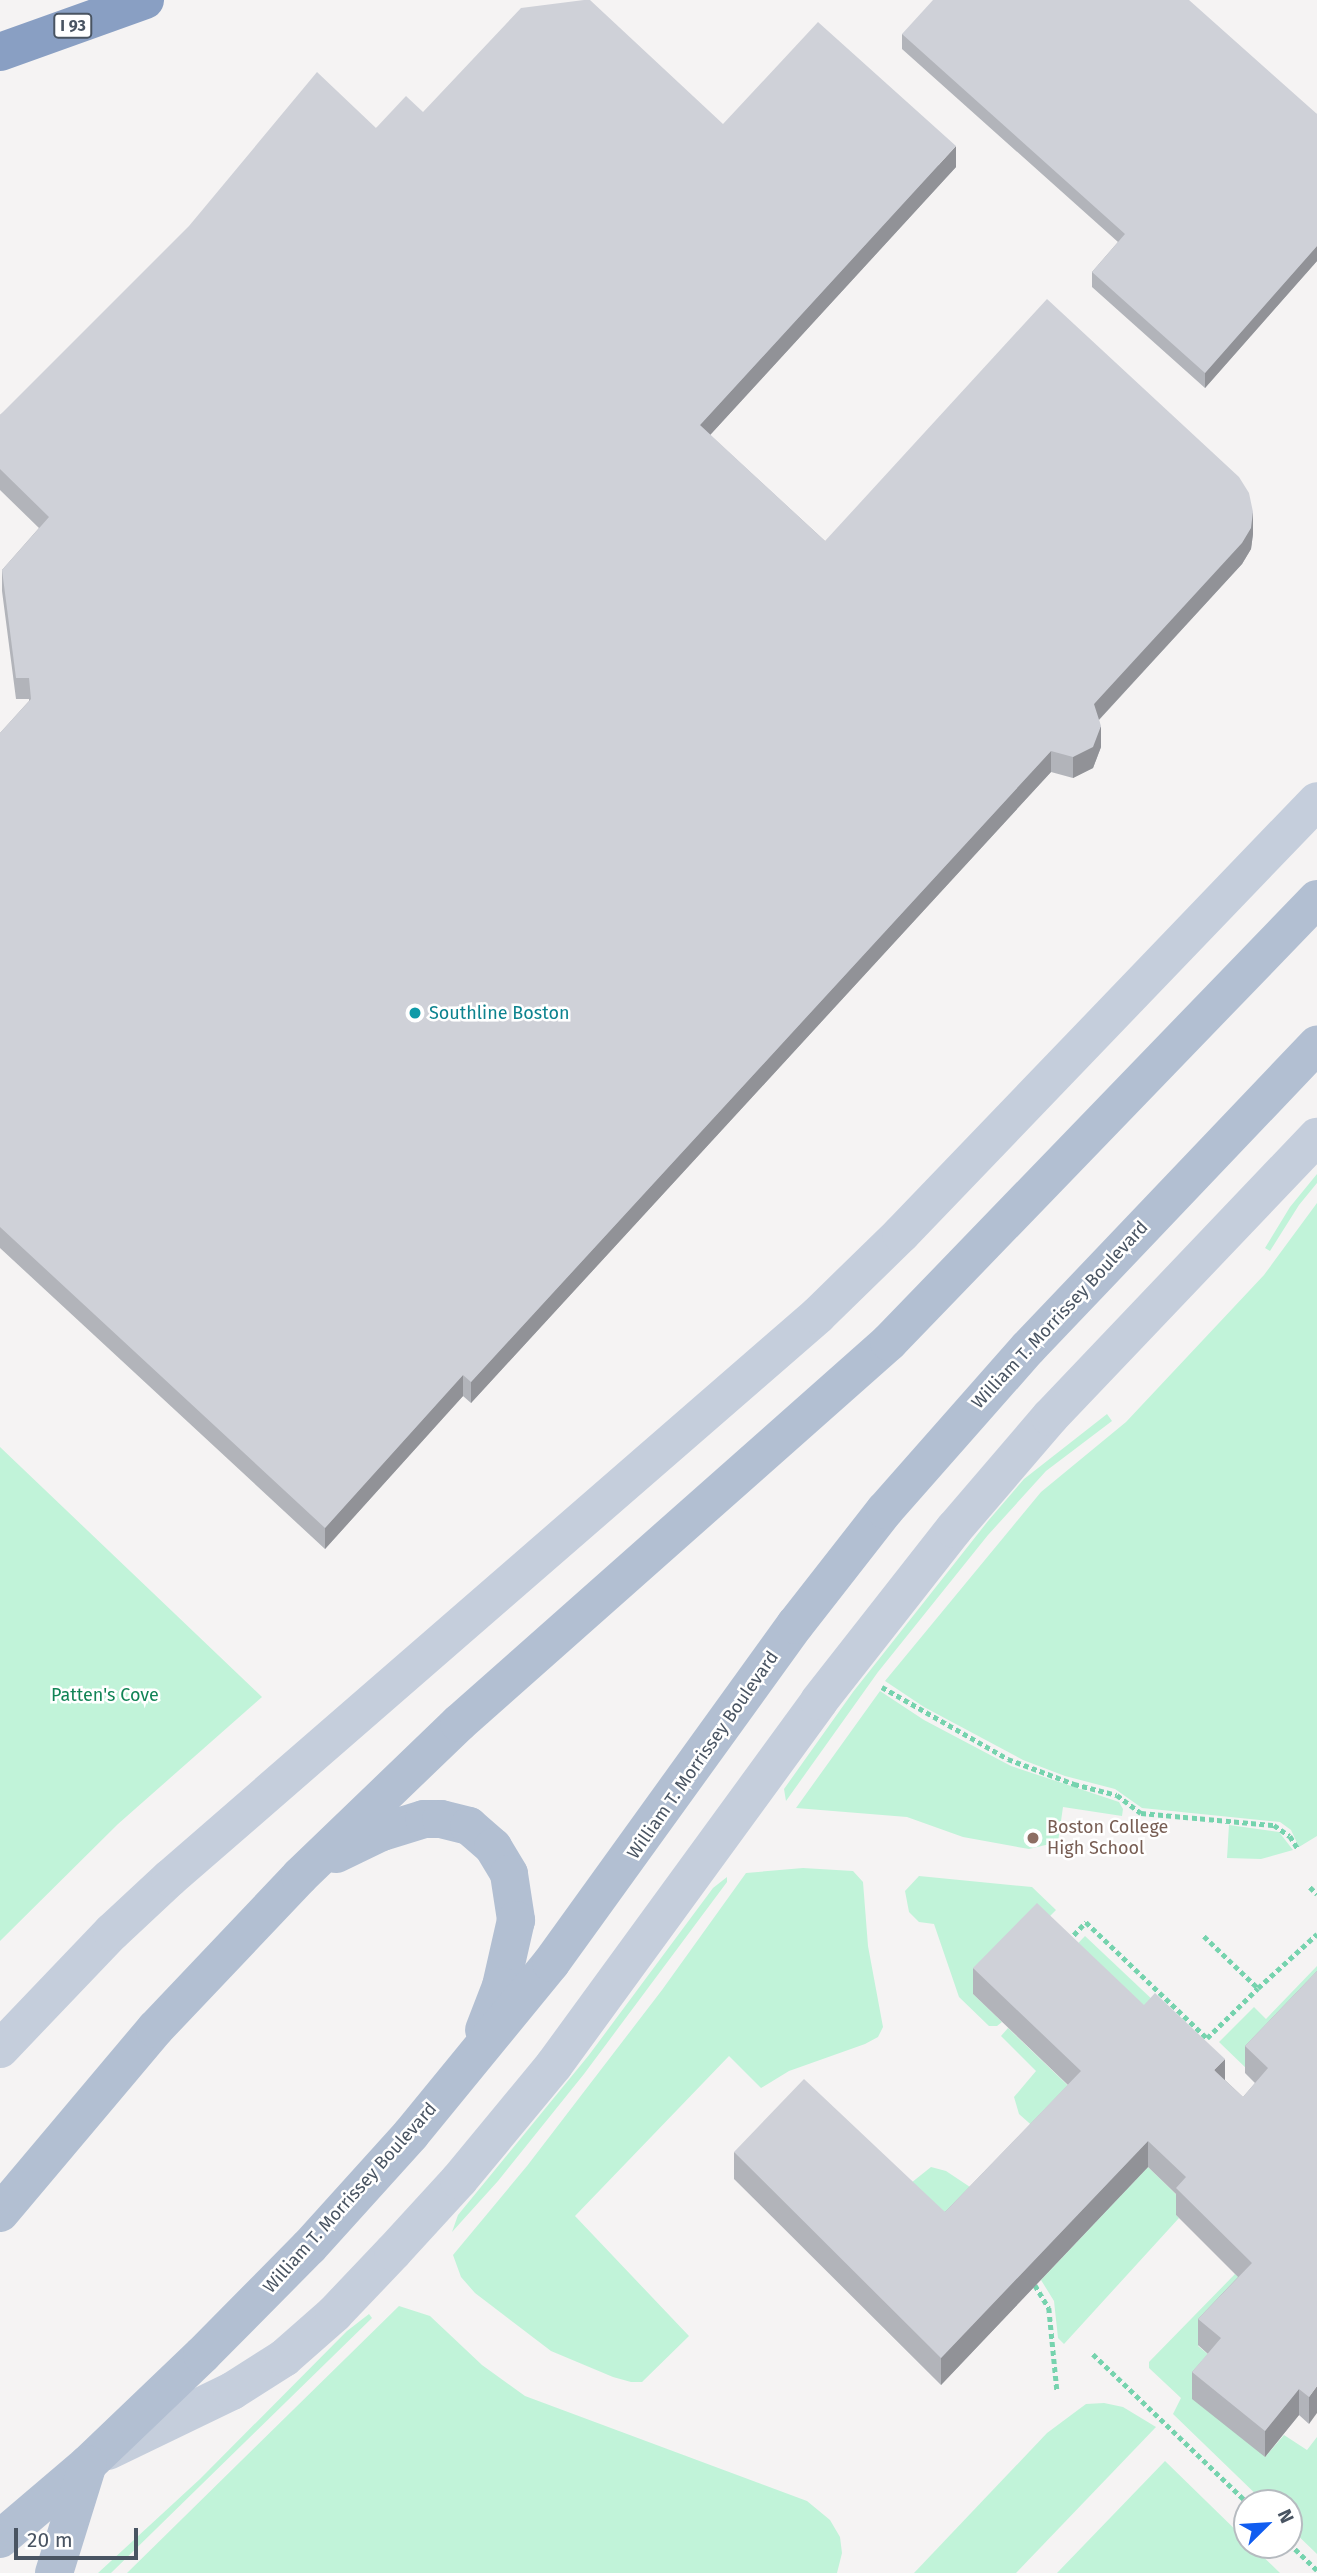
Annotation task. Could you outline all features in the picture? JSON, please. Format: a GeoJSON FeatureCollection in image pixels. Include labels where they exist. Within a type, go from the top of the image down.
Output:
{"type":"FeatureCollection","features":[{"type":"Feature","properties":{"kind":"highway","name":"I 93"},"geometry":{"type":"LineString","coordinates":[[0,52],[145,0]]}},
{"type":"Feature","properties":{"kind":"main road"},"geometry":{"type":"LineString","coordinates":[[0,2213],[163,2020],[300,1876],[459,1723],[897,1333],[1317,899]]}},
{"type":"Feature","properties":{"kind":"main road","name":"William T. Morrissey Boulevard"},"geometry":{"type":"LineString","coordinates":[[0,2539],[88,2464],[193,2364],[309,2246],[458,2079],[551,1964],[795,1625],[886,1510],[1036,1339],[1317,1045]]}},
{"type":"Feature","properties":{"kind":"main road"},"geometry":{"type":"LineString","coordinates":[[300,1876],[357,1843],[424,1819],[441,1819],[469,1826],[493,1847],[509,1874],[516,1920],[501,1986],[481,2037],[458,2079]]}},
{"type":"Feature","properties":{"kind":"main road"},"geometry":{"type":"LineString","coordinates":[[54,2573],[88,2464]]}},
{"type":"Feature","properties":{"kind":"street"},"geometry":{"type":"LineString","coordinates":[[0,2049],[112,1932],[170,1878],[818,1315],[901,1234],[1317,801]]}},
{"type":"Feature","properties":{"kind":"street","name":"William T. Morrissey Boulevard"},"geometry":{"type":"LineString","coordinates":[[88,2464],[134,2437],[232,2391],[284,2358],[334,2314],[393,2252],[459,2180],[562,2054],[819,1701],[954,1529],[1084,1381],[1317,1137]]}},
{"type":"Feature","properties":{"kind":"path"},"geometry":{"type":"LineString","coordinates":[[876,1683],[1008,1759],[1073,1784],[1117,1796],[1141,1814],[1274,1825],[1290,1836],[1297,1849]]}},
{"type":"Feature","properties":{"kind":"path"},"geometry":{"type":"LineString","coordinates":[[1310,1887],[1317,1895]]}},
{"type":"Feature","properties":{"kind":"path"},"geometry":{"type":"LineString","coordinates":[[1066,1943],[1086,1922],[1207,2038]]}},
{"type":"Feature","properties":{"kind":"path"},"geometry":{"type":"LineString","coordinates":[[1199,2046],[1317,1934]]}},
{"type":"Feature","properties":{"kind":"path"},"geometry":{"type":"LineString","coordinates":[[1204,1936],[1258,1988]]}},
{"type":"Feature","properties":{"kind":"path"},"geometry":{"type":"LineString","coordinates":[[1035,2286],[1049,2308],[1057,2390]]}},
{"type":"Feature","properties":{"kind":"path"},"geometry":{"type":"LineString","coordinates":[[1093,2354],[1233,2489]]}},
{"type":"Feature","properties":{"kind":"path"},"geometry":{"type":"LineString","coordinates":[[1303,2556],[1317,2570]]}},
{"type":"Feature","properties":{"kind":"green space"},"geometry":{"type":"Polygon","coordinates":[[[1317,1174],[1317,1183],[1299,1205],[1270,1251],[1265,1248],[1290,1207],[1317,1174]]]}},
{"type":"Feature","properties":{"kind":"green space"},"geometry":{"type":"Polygon","coordinates":[[[1317,1203],[1317,1836],[1299,1847],[1291,1830],[1280,1822],[1142,1808],[1115,1789],[1065,1776],[1023,1760],[924,1707],[885,1681],[1041,1492],[1126,1422],[1264,1275],[1317,1203]]]}},
{"type":"Feature","properties":{"kind":"green space"},"geometry":{"type":"Polygon","coordinates":[[[1107,1414],[1112,1421],[1046,1471],[988,1535],[878,1672],[786,1801],[784,1789],[853,1692],[988,1521],[1024,1479],[1107,1414]]]}},
{"type":"Feature","properties":{"kind":"green space","name":"Patten's Cove"},"geometry":{"type":"Polygon","coordinates":[[[0,1447],[262,1697],[118,1824],[0,1941],[0,1447]]]}},
{"type":"Feature","properties":{"kind":"green space"},"geometry":{"type":"Polygon","coordinates":[[[880,1691],[924,1720],[1011,1766],[1119,1802],[1123,1809],[1122,1816],[1063,1807],[1058,1842],[1029,1849],[963,1837],[907,1817],[796,1808],[880,1691]]]}},
{"type":"Feature","properties":{"kind":"green space"},"geometry":{"type":"Polygon","coordinates":[[[1229,1825],[1279,1832],[1293,1850],[1261,1859],[1227,1858],[1229,1825]]]}},
{"type":"Feature","properties":{"kind":"green space"},"geometry":{"type":"Polygon","coordinates":[[[803,1868],[853,1871],[863,1882],[868,1946],[883,2027],[878,2037],[789,2071],[761,2088],[729,2056],[575,2216],[689,2336],[642,2382],[613,2377],[551,2351],[475,2293],[461,2277],[453,2255],[527,2166],[662,1990],[746,1873],[803,1868]]]}},
{"type":"Feature","properties":{"kind":"green space"},"geometry":{"type":"Polygon","coordinates":[[[919,1876],[1032,1887],[1056,1910],[973,1994],[1002,2022],[997,2026],[989,2026],[959,1997],[934,1924],[919,1922],[909,1912],[905,1891],[919,1876]]]}},
{"type":"Feature","properties":{"kind":"green space"},"geometry":{"type":"Polygon","coordinates":[[[727,1877],[727,1882],[584,2074],[498,2181],[452,2232],[458,2215],[589,2055],[713,1888],[727,1877]]]}},
{"type":"Feature","properties":{"kind":"green space"},"geometry":{"type":"Polygon","coordinates":[[[1085,1936],[1192,2037],[1065,1957],[1085,1936]]]}},
{"type":"Feature","properties":{"kind":"green space"},"geometry":{"type":"Polygon","coordinates":[[[1317,1966],[1317,1998],[1248,2070],[1219,2042],[1254,2007],[1266,2019],[1317,1966]]]}},
{"type":"Feature","properties":{"kind":"green space"},"geometry":{"type":"Polygon","coordinates":[[[1008,2028],[1081,2098],[945,2239],[906,2187],[931,2167],[946,2171],[979,2193],[1037,2130],[1019,2114],[1014,2097],[1036,2071],[1001,2036],[1008,2028]]]}},
{"type":"Feature","properties":{"kind":"green space"},"geometry":{"type":"Polygon","coordinates":[[[1148,2167],[1186,2204],[1176,2215],[1179,2218],[1064,2344],[1058,2338],[1054,2301],[1041,2280],[1148,2167]]]}},
{"type":"Feature","properties":{"kind":"green space"},"geometry":{"type":"Polygon","coordinates":[[[1235,2274],[1252,2290],[1198,2346],[1221,2365],[1265,2457],[1284,2435],[1307,2450],[1317,2437],[1317,2554],[1303,2540],[1303,2489],[1251,2489],[1173,2414],[1181,2398],[1149,2368],[1149,2362],[1235,2274]]]}},
{"type":"Feature","properties":{"kind":"green space"},"geometry":{"type":"Polygon","coordinates":[[[399,2306],[430,2316],[482,2365],[525,2396],[807,2501],[830,2520],[840,2537],[842,2553],[837,2573],[127,2573],[399,2306]]]}},
{"type":"Feature","properties":{"kind":"green space"},"geometry":{"type":"Polygon","coordinates":[[[369,2314],[372,2318],[111,2573],[98,2573],[200,2479],[347,2331],[369,2314]]]}},
{"type":"Feature","properties":{"kind":"green space"},"geometry":{"type":"Polygon","coordinates":[[[1104,2403],[1123,2407],[1156,2427],[1016,2573],[914,2573],[1047,2433],[1086,2404],[1104,2403]]]}},
{"type":"Feature","properties":{"kind":"green space"},"geometry":{"type":"Polygon","coordinates":[[[1165,2461],[1233,2527],[1233,2559],[1266,2559],[1280,2573],[1057,2573],[1165,2461]]]}},
{"type":"Feature","properties":{"kind":"building","name":"Southline Boston"},"geometry":{"type":"Polygon","coordinates":[[[590,0],[723,124],[818,22],[956,146],[700,425],[825,541],[1047,299],[1239,477],[1249,493],[1253,512],[1251,528],[1242,543],[1094,704],[1101,726],[1093,747],[1073,757],[1051,751],[471,1382],[463,1375],[325,1528],[0,1227],[0,733],[31,699],[29,678],[16,678],[2,570],[49,517],[0,469],[0,415],[189,226],[317,72],[376,128],[406,96],[423,112],[521,8],[590,0]]]}},
{"type":"Feature","properties":{"kind":"building"},"geometry":{"type":"Polygon","coordinates":[[[933,0],[1189,0],[1317,114],[1317,246],[1205,373],[1092,272],[1125,234],[902,34],[933,0]]]}},
{"type":"Feature","properties":{"kind":"building"},"geometry":{"type":"Polygon","coordinates":[[[1037,1903],[1144,2005],[1155,1993],[1225,2059],[1214,2070],[1243,2097],[1268,2068],[1245,2046],[1317,1971],[1317,2386],[1309,2397],[1299,2389],[1265,2431],[1192,2372],[1221,2338],[1198,2319],[1252,2263],[1176,2188],[1186,2177],[1148,2141],[941,2358],[734,2152],[804,2079],[945,2212],[1081,2071],[973,1968],[1037,1903]]]}},
{"type":"Feature","properties":{"kind":"place","name":"Southline Boston"},"geometry":{"type":"Point","coordinates":[415,1013]}},
{"type":"Feature","properties":{"kind":"place","name":"Boston College High School"},"geometry":{"type":"Point","coordinates":[1033,1838]}}]}
